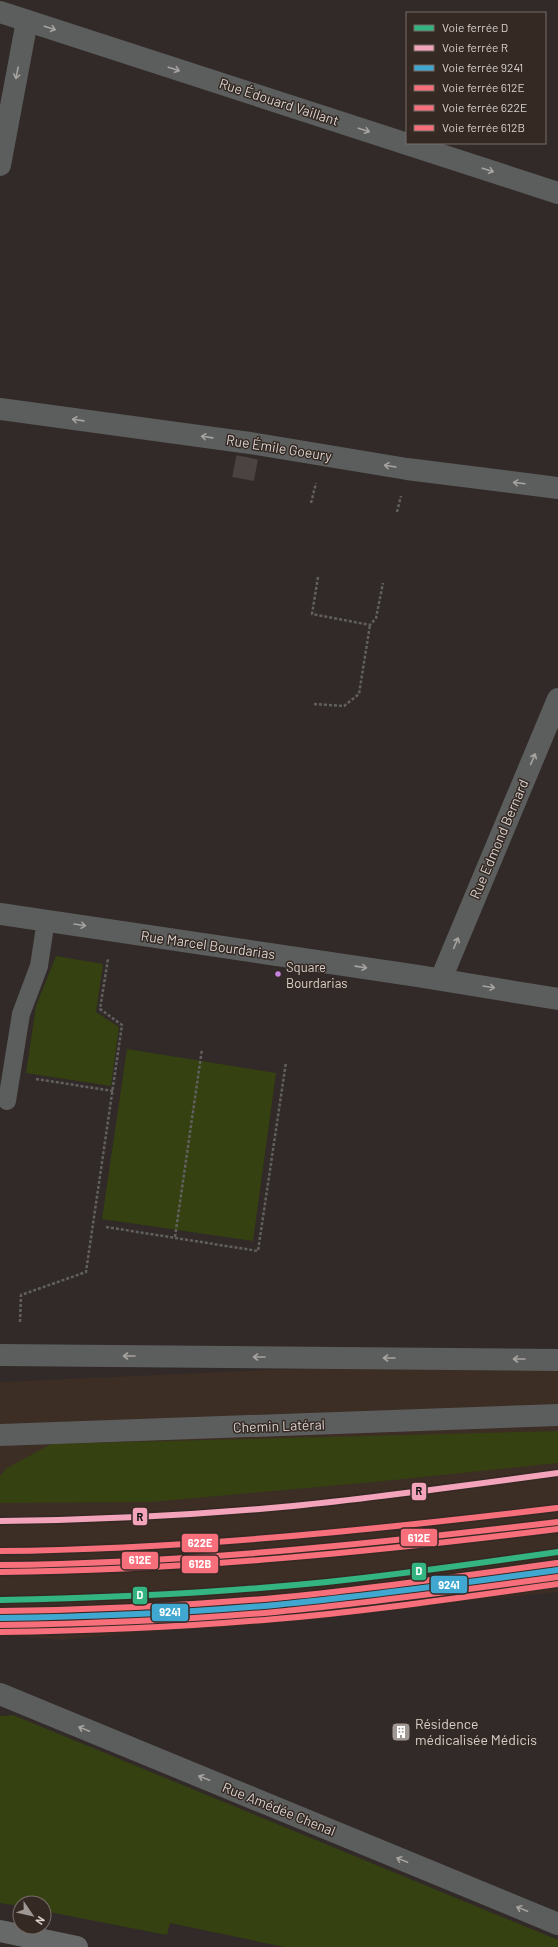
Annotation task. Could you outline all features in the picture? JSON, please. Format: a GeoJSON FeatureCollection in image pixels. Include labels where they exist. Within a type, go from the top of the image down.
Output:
{"type":"FeatureCollection","features":[{"type":"Feature","properties":{"kind":"main road"},"geometry":{"type":"LineString","coordinates":[[9,1938],[77,1947]]}},
{"type":"Feature","properties":{"kind":"street","name":"Rue Édouard Vaillant"},"geometry":{"type":"LineString","coordinates":[[0,12],[406,144]]}},
{"type":"Feature","properties":{"kind":"street"},"geometry":{"type":"LineString","coordinates":[[0,165],[27,21]]}},
{"type":"Feature","properties":{"kind":"street","name":"Rue Édouard Vaillant"},"geometry":{"type":"LineString","coordinates":[[407,144],[558,193]]}},
{"type":"Feature","properties":{"kind":"street","name":"Rue Émile Goeury"},"geometry":{"type":"LineString","coordinates":[[0,409],[250,443],[407,469],[558,488]]}},
{"type":"Feature","properties":{"kind":"street","name":"Rue Edmond Bernard"},"geometry":{"type":"LineString","coordinates":[[441,979],[558,699]]}},
{"type":"Feature","properties":{"kind":"street","name":"Rue Marcel Bourdarias"},"geometry":{"type":"LineString","coordinates":[[0,914],[441,979],[558,999]]}},
{"type":"Feature","properties":{"kind":"street"},"geometry":{"type":"LineString","coordinates":[[0,1355],[558,1360]]}},
{"type":"Feature","properties":{"kind":"street","name":"Chemin Latéral"},"geometry":{"type":"LineString","coordinates":[[0,1436],[558,1415]]}},
{"type":"Feature","properties":{"kind":"street","name":"Rue Amédée Chenal"},"geometry":{"type":"LineString","coordinates":[[0,1694],[558,1924]]}},
{"type":"Feature","properties":{"kind":"lane"},"geometry":{"type":"LineString","coordinates":[[7,1101],[21,1014],[38,966],[46,920]]}},
{"type":"Feature","properties":{"kind":"path"},"geometry":{"type":"LineString","coordinates":[[318,577],[312,614],[370,625]]}},
{"type":"Feature","properties":{"kind":"path"},"geometry":{"type":"LineString","coordinates":[[314,704],[344,706],[359,694],[370,625],[376,618],[383,583]]}},
{"type":"Feature","properties":{"kind":"path"},"geometry":{"type":"LineString","coordinates":[[20,1322],[21,1295],[86,1272],[122,1025],[100,1009],[108,964]]}},
{"type":"Feature","properties":{"kind":"path"},"geometry":{"type":"LineString","coordinates":[[175,1238],[202,1049]]}},
{"type":"Feature","properties":{"kind":"path"},"geometry":{"type":"LineString","coordinates":[[106,1227],[258,1250],[286,1062]]}},
{"type":"Feature","properties":{"kind":"path"},"geometry":{"type":"LineString","coordinates":[[11,1075],[113,1091]]}},
{"type":"Feature","properties":{"kind":"shaded area"},"geometry":{"type":"Polygon","coordinates":[[[558,1357],[558,1592],[61,1640],[0,1635],[0,1382],[558,1357]]]}},
{"type":"Feature","properties":{"kind":"green space"},"geometry":{"type":"Polygon","coordinates":[[[56,956],[103,964],[96,1012],[119,1027],[111,1086],[26,1073],[36,1006],[56,956]]]}},
{"type":"Feature","properties":{"kind":"green space"},"geometry":{"type":"Polygon","coordinates":[[[127,1049],[276,1073],[253,1241],[102,1219],[127,1049]]]}},
{"type":"Feature","properties":{"kind":"green space"},"geometry":{"type":"Polygon","coordinates":[[[558,1431],[558,1463],[374,1482],[151,1502],[0,1503],[0,1476],[7,1468],[51,1444],[558,1431]]]}},
{"type":"Feature","properties":{"kind":"green space"},"geometry":{"type":"Polygon","coordinates":[[[13,1715],[558,1940],[558,1947],[284,1947],[170,1923],[167,1935],[52,1913],[52,1895],[12,1895],[12,1905],[0,1903],[0,1716],[13,1715]]]}},
{"type":"Feature","properties":{"kind":"tunnel"},"geometry":{"type":"LineString","coordinates":[[243,479],[250,443]]}},
{"type":"Feature","properties":{"kind":"rail line","name":"R"},"geometry":{"type":"LineString","coordinates":[[0,1521],[73,1520],[220,1512],[293,1506],[393,1495],[558,1473]]}},
{"type":"Feature","properties":{"kind":"rail line","name":"622E"},"geometry":{"type":"LineString","coordinates":[[0,1551],[140,1547],[279,1537],[418,1524],[557,1508]]}},
{"type":"Feature","properties":{"kind":"rail line","name":"612E"},"geometry":{"type":"LineString","coordinates":[[0,1565],[140,1561],[279,1551],[419,1538],[558,1522]]}},
{"type":"Feature","properties":{"kind":"rail line","name":"612B"},"geometry":{"type":"LineString","coordinates":[[0,1572],[70,1571],[210,1564],[419,1545],[558,1529]]}},
{"type":"Feature","properties":{"kind":"rail line","name":"D"},"geometry":{"type":"LineString","coordinates":[[0,1600],[164,1594],[286,1586],[414,1572],[558,1552]]}},
{"type":"Feature","properties":{"kind":"rail line","name":"622E"},"geometry":{"type":"LineString","coordinates":[[0,1611],[138,1607],[275,1598],[557,1563]]}},
{"type":"Feature","properties":{"kind":"rail line","name":"9241"},"geometry":{"type":"LineString","coordinates":[[0,1618],[138,1614],[275,1605],[382,1593],[558,1570]]}},
{"type":"Feature","properties":{"kind":"rail line","name":"612E"},"geometry":{"type":"LineString","coordinates":[[0,1625],[138,1621],[275,1612],[382,1600],[558,1577]]}},
{"type":"Feature","properties":{"kind":"rail line","name":"612B"},"geometry":{"type":"LineString","coordinates":[[0,1632],[138,1628],[311,1616],[452,1599],[558,1584]]}},
{"type":"Feature","properties":{"kind":"place","name":"Square Bourdarias"},"geometry":{"type":"Point","coordinates":[278,974]}},
{"type":"Feature","properties":{"kind":"place","name":"Résidence médicalisée Médicis"},"geometry":{"type":"Point","coordinates":[401,1732]}}]}
